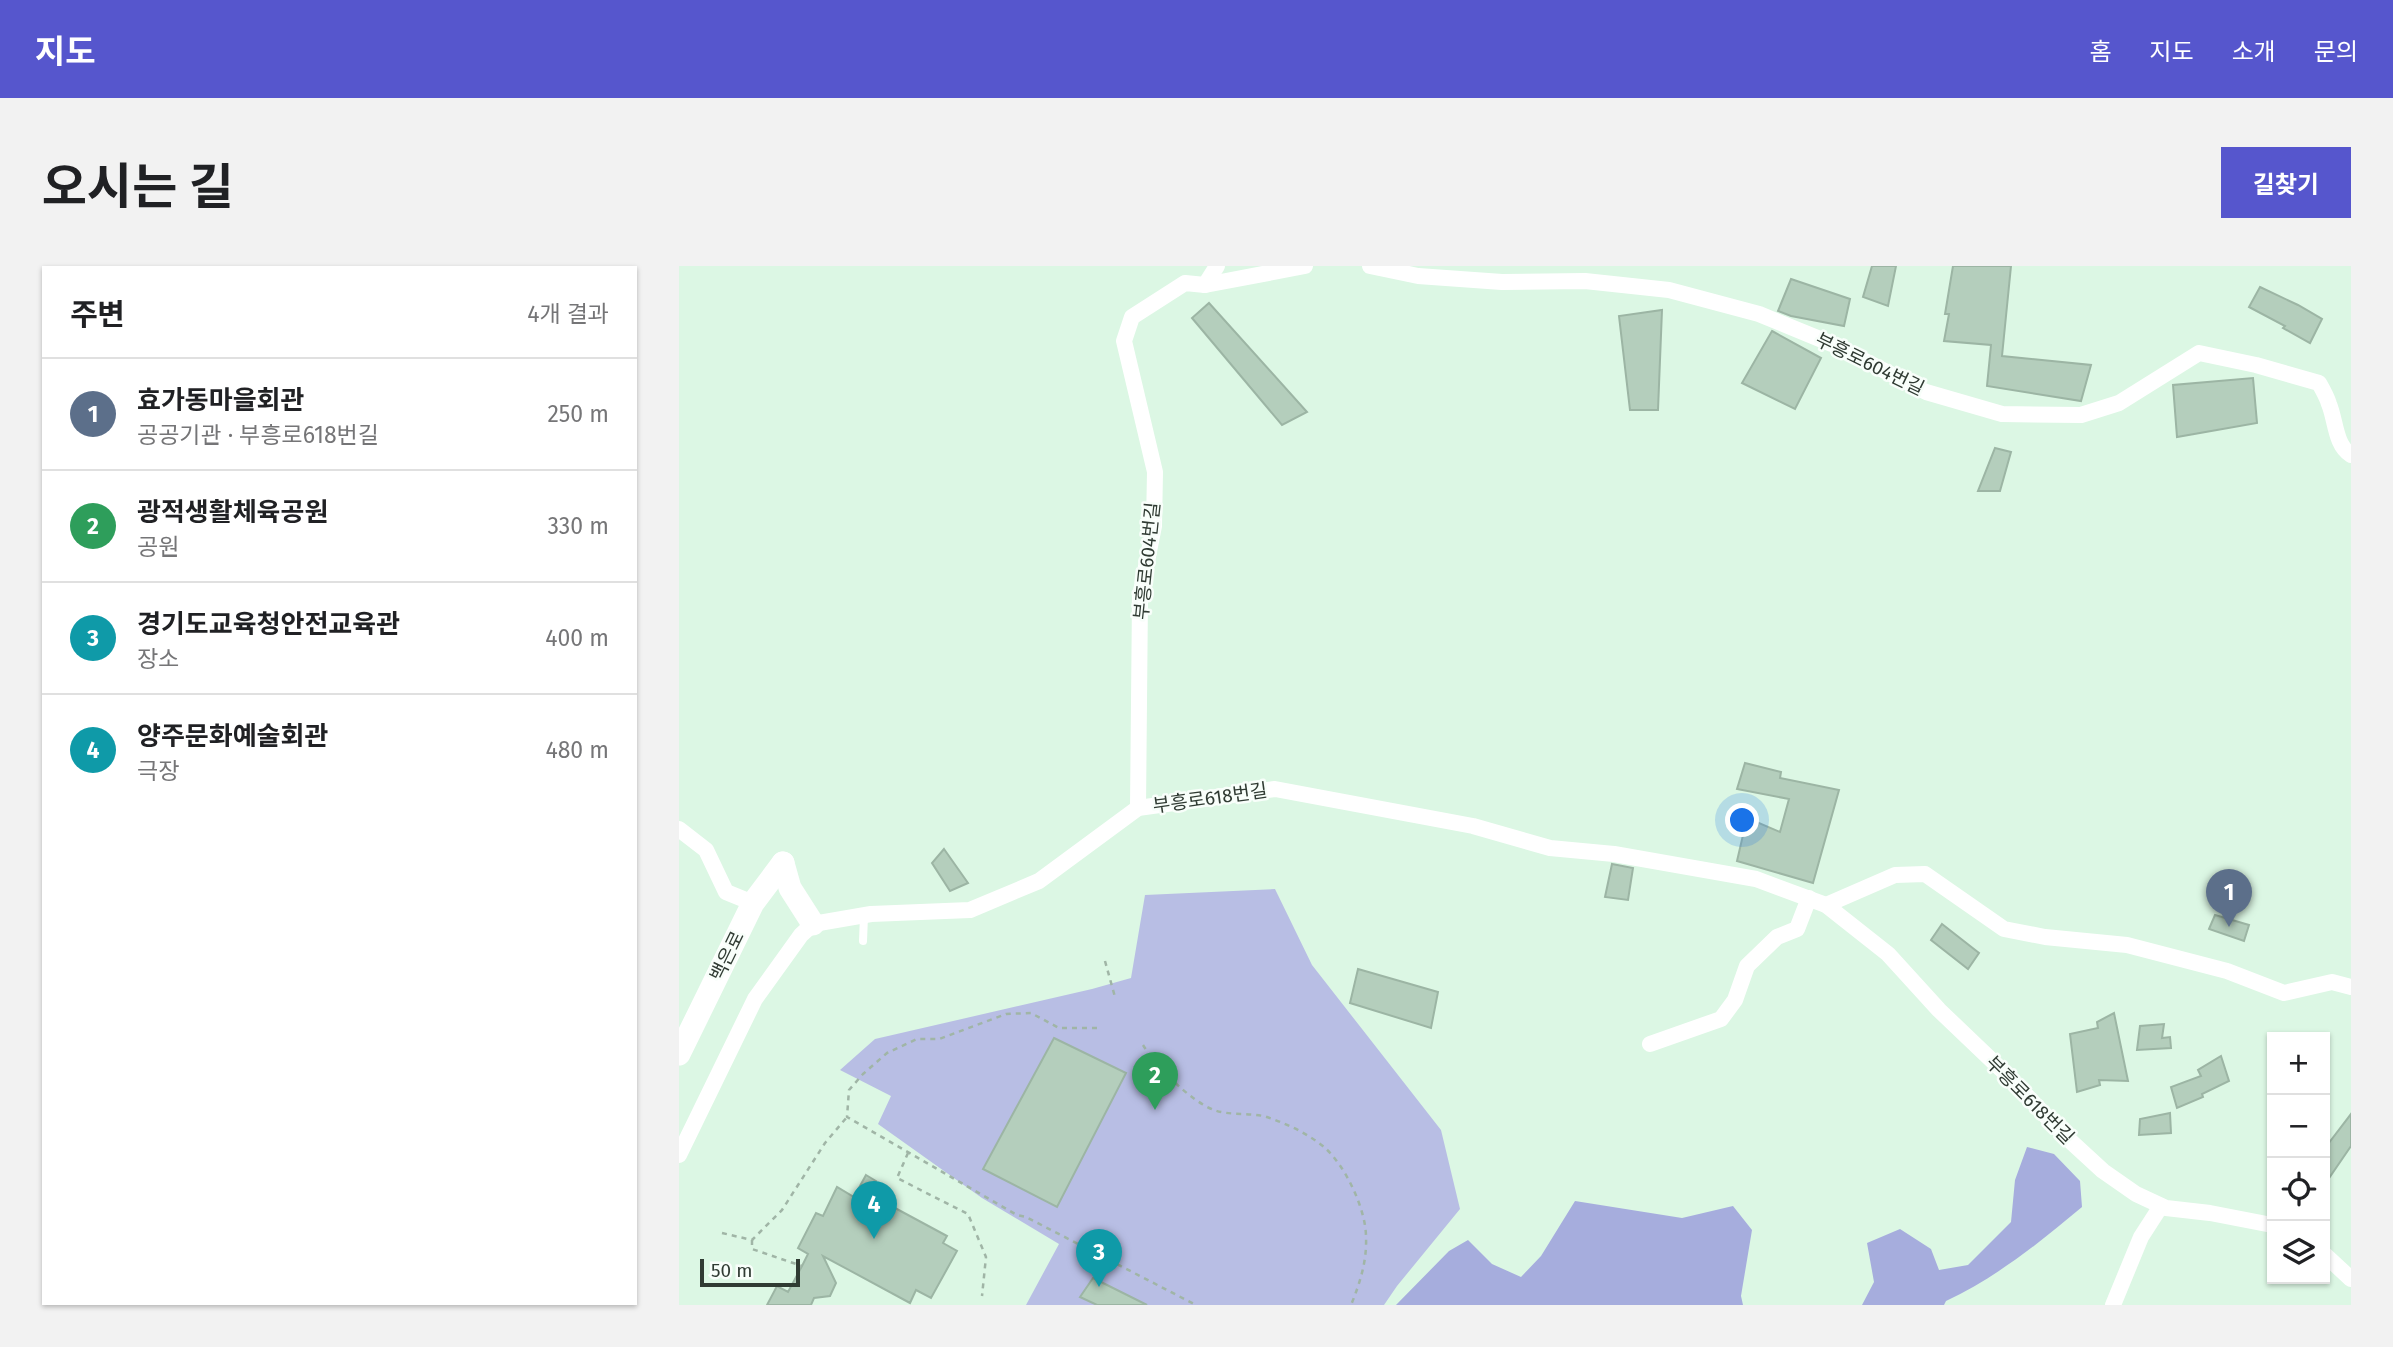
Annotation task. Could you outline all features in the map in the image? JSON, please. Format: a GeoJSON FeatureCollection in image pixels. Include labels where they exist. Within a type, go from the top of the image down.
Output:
{"type":"FeatureCollection","features":[{"type":"Feature","properties":{"kind":"street"},"geometry":{"type":"LineString","coordinates":[[1205,285],[1217,266]]}},
{"type":"Feature","properties":{"kind":"street","name":"부흥로604번길"},"geometry":{"type":"LineString","coordinates":[[1138,808],[1140,597],[1154,526],[1155,472],[1124,341],[1132,317],[1185,283],[1205,285],[1305,266]]}},
{"type":"Feature","properties":{"kind":"street","name":"부흥로604번길"},"geometry":{"type":"LineString","coordinates":[[1370,266],[1418,276],[1502,282],[1585,281],[1669,290],[1759,314],[1832,344],[1926,393],[2002,414],[2081,415],[2119,403],[2199,353],[2256,365],[2319,383],[2330,406],[2340,442],[2351,455]]}},
{"type":"Feature","properties":{"kind":"street","name":"부흥로618번길"},"geometry":{"type":"LineString","coordinates":[[813,925],[871,914],[985,909],[1039,881],[1138,808],[1275,789],[1473,826],[1550,848],[1614,854],[1756,879],[1826,905],[1888,954],[1939,1010],[2005,1073],[2066,1137],[2103,1171],[2136,1194],[2161,1206],[2267,1224]]}},
{"type":"Feature","properties":{"kind":"street"},"geometry":{"type":"LineString","coordinates":[[679,829],[706,850],[726,892],[753,903]]}},
{"type":"Feature","properties":{"kind":"street","name":"백은로"},"geometry":{"type":"LineString","coordinates":[[680,1053],[753,903],[783,863],[790,888],[813,925]]}},
{"type":"Feature","properties":{"kind":"street"},"geometry":{"type":"LineString","coordinates":[[1826,905],[1895,875],[1925,874],[2004,929],[2045,937],[2127,945],[2227,971],[2284,993],[2332,982],[2351,987]]}},
{"type":"Feature","properties":{"kind":"street"},"geometry":{"type":"LineString","coordinates":[[1650,1044],[1721,1019],[1735,1000],[1747,966],[1777,937],[1797,929],[1809,898]]}},
{"type":"Feature","properties":{"kind":"street"},"geometry":{"type":"LineString","coordinates":[[679,1155],[755,999],[801,935],[813,925]]}},
{"type":"Feature","properties":{"kind":"street"},"geometry":{"type":"LineString","coordinates":[[2113,1305],[2141,1237],[2161,1206]]}},
{"type":"Feature","properties":{"kind":"street"},"geometry":{"type":"LineString","coordinates":[[2330,1260],[2351,1279]]}},
{"type":"Feature","properties":{"kind":"lane"},"geometry":{"type":"LineString","coordinates":[[863,941],[864,916]]}},
{"type":"Feature","properties":{"kind":"path"},"geometry":{"type":"LineString","coordinates":[[1105,961],[1115,997]]}},
{"type":"Feature","properties":{"kind":"path"},"geometry":{"type":"LineString","coordinates":[[802,1266],[753,1249],[753,1240],[782,1209],[825,1143],[847,1117],[849,1090],[887,1053],[917,1039],[939,1039],[1006,1014],[1031,1013],[1059,1028],[1097,1028]]}},
{"type":"Feature","properties":{"kind":"path"},"geometry":{"type":"LineString","coordinates":[[1143,1045],[1152,1060],[1170,1078],[1212,1110],[1264,1116],[1303,1132],[1326,1149],[1351,1184],[1360,1202],[1367,1236],[1362,1275],[1351,1305]]}},
{"type":"Feature","properties":{"kind":"path"},"geometry":{"type":"LineString","coordinates":[[847,1117],[1017,1215],[1026,1217],[1196,1305]]}},
{"type":"Feature","properties":{"kind":"path"},"geometry":{"type":"LineString","coordinates":[[908,1153],[897,1178],[968,1214],[986,1257],[982,1296]]}},
{"type":"Feature","properties":{"kind":"path"},"geometry":{"type":"LineString","coordinates":[[722,1233],[753,1240]]}},
{"type":"Feature","properties":{"kind":"shaded area"},"geometry":{"type":"Polygon","coordinates":[[[1275,889],[1312,965],[1441,1130],[1460,1209],[1384,1305],[1026,1305],[1059,1244],[982,1198],[878,1124],[891,1096],[840,1070],[875,1039],[1131,978],[1145,895],[1275,889]]]}},
{"type":"Feature","properties":{"kind":"shaded area"},"geometry":{"type":"Polygon","coordinates":[[[2027,1147],[2054,1154],[2080,1181],[2082,1207],[2017,1258],[1965,1292],[1946,1301],[1944,1305],[1862,1305],[1874,1282],[1867,1243],[1900,1229],[1931,1249],[1939,1270],[1968,1265],[2011,1222],[2015,1180],[2027,1147]]]}},
{"type":"Feature","properties":{"kind":"shaded area"},"geometry":{"type":"Polygon","coordinates":[[[1575,1201],[1682,1218],[1733,1206],[1752,1230],[1741,1296],[1743,1305],[1396,1305],[1449,1251],[1468,1240],[1492,1264],[1521,1277],[1541,1256],[1575,1201]]]}},
{"type":"Feature","properties":{"kind":"building"},"geometry":{"type":"Polygon","coordinates":[[[1872,266],[1896,266],[1888,306],[1863,297],[1872,266]]]}},
{"type":"Feature","properties":{"kind":"building"},"geometry":{"type":"Polygon","coordinates":[[[1953,266],[2011,266],[2002,356],[2091,365],[2081,401],[1987,386],[1991,345],[1944,341],[1949,314],[1945,314],[1953,266]]]}},
{"type":"Feature","properties":{"kind":"building"},"geometry":{"type":"Polygon","coordinates":[[[1791,279],[1850,299],[1844,326],[1778,311],[1791,279]]]}},
{"type":"Feature","properties":{"kind":"building"},"geometry":{"type":"Polygon","coordinates":[[[2260,287],[2322,319],[2310,343],[2249,307],[2260,287]]]}},
{"type":"Feature","properties":{"kind":"building"},"geometry":{"type":"Polygon","coordinates":[[[1209,303],[1307,412],[1282,425],[1192,318],[1209,303]]]}},
{"type":"Feature","properties":{"kind":"building"},"geometry":{"type":"Polygon","coordinates":[[[1662,310],[1658,410],[1630,410],[1619,316],[1662,310]]]}},
{"type":"Feature","properties":{"kind":"building"},"geometry":{"type":"Polygon","coordinates":[[[1772,331],[1821,358],[1795,409],[1742,383],[1772,331]]]}},
{"type":"Feature","properties":{"kind":"building"},"geometry":{"type":"Polygon","coordinates":[[[2253,378],[2257,423],[2177,437],[2173,385],[2253,378]]]}},
{"type":"Feature","properties":{"kind":"building"},"geometry":{"type":"Polygon","coordinates":[[[1995,448],[2011,452],[2000,491],[1978,491],[1995,448]]]}},
{"type":"Feature","properties":{"kind":"building"},"geometry":{"type":"Polygon","coordinates":[[[1745,763],[1781,772],[1780,778],[1839,790],[1813,883],[1737,861],[1747,818],[1780,832],[1789,799],[1737,789],[1745,763]]]}},
{"type":"Feature","properties":{"kind":"building"},"geometry":{"type":"Polygon","coordinates":[[[944,849],[968,883],[950,891],[932,863],[944,849]]]}},
{"type":"Feature","properties":{"kind":"building"},"geometry":{"type":"Polygon","coordinates":[[[1612,864],[1633,868],[1628,900],[1605,897],[1612,864]]]}},
{"type":"Feature","properties":{"kind":"building"},"geometry":{"type":"Polygon","coordinates":[[[2215,915],[2249,925],[2244,941],[2209,929],[2215,915]]]}},
{"type":"Feature","properties":{"kind":"building"},"geometry":{"type":"Polygon","coordinates":[[[1942,924],[1979,953],[1968,969],[1931,940],[1942,924]]]}},
{"type":"Feature","properties":{"kind":"building"},"geometry":{"type":"Polygon","coordinates":[[[1358,969],[1438,992],[1431,1028],[1350,1003],[1358,969]]]}},
{"type":"Feature","properties":{"kind":"building"},"geometry":{"type":"Polygon","coordinates":[[[2114,1013],[2128,1081],[2099,1080],[2100,1085],[2077,1092],[2070,1034],[2098,1028],[2097,1022],[2114,1013]]]}},
{"type":"Feature","properties":{"kind":"building"},"geometry":{"type":"Polygon","coordinates":[[[2164,1024],[2162,1038],[2170,1037],[2171,1048],[2137,1050],[2140,1026],[2164,1024]]]}},
{"type":"Feature","properties":{"kind":"building"},"geometry":{"type":"Polygon","coordinates":[[[1054,1038],[1126,1073],[1057,1207],[983,1169],[1054,1038]]]}},
{"type":"Feature","properties":{"kind":"building"},"geometry":{"type":"Polygon","coordinates":[[[2221,1056],[2229,1081],[2202,1094],[2203,1097],[2177,1108],[2171,1087],[2201,1076],[2198,1070],[2221,1056]]]}},
{"type":"Feature","properties":{"kind":"building"},"geometry":{"type":"Polygon","coordinates":[[[2170,1113],[2171,1133],[2139,1135],[2140,1119],[2170,1113]]]}},
{"type":"Feature","properties":{"kind":"building"},"geometry":{"type":"Polygon","coordinates":[[[2351,1114],[2351,1146],[2330,1177],[2330,1158],[2330,1141],[2351,1114]]]}},
{"type":"Feature","properties":{"kind":"building"},"geometry":{"type":"Polygon","coordinates":[[[866,1175],[876,1181],[869,1194],[947,1236],[943,1243],[957,1251],[931,1298],[916,1290],[910,1303],[823,1256],[836,1283],[830,1296],[814,1298],[811,1305],[767,1305],[777,1286],[788,1292],[802,1266],[808,1254],[798,1248],[816,1213],[823,1216],[837,1187],[854,1197],[866,1175]]]}},
{"type":"Feature","properties":{"kind":"building"},"geometry":{"type":"Polygon","coordinates":[[[1093,1278],[1147,1305],[1097,1305],[1080,1297],[1093,1278]]]}},
{"type":"Feature","properties":{"kind":"place","name":"효가동마을회관"},"geometry":{"type":"Point","coordinates":[2229,927]}},
{"type":"Feature","properties":{"kind":"place","name":"광적생활체육공원"},"geometry":{"type":"Point","coordinates":[1155,1110]}},
{"type":"Feature","properties":{"kind":"place","name":"양주문화예술회관"},"geometry":{"type":"Point","coordinates":[874,1239]}},
{"type":"Feature","properties":{"kind":"place","name":"경기도교육청안전교육관"},"geometry":{"type":"Point","coordinates":[1099,1287]}}]}
